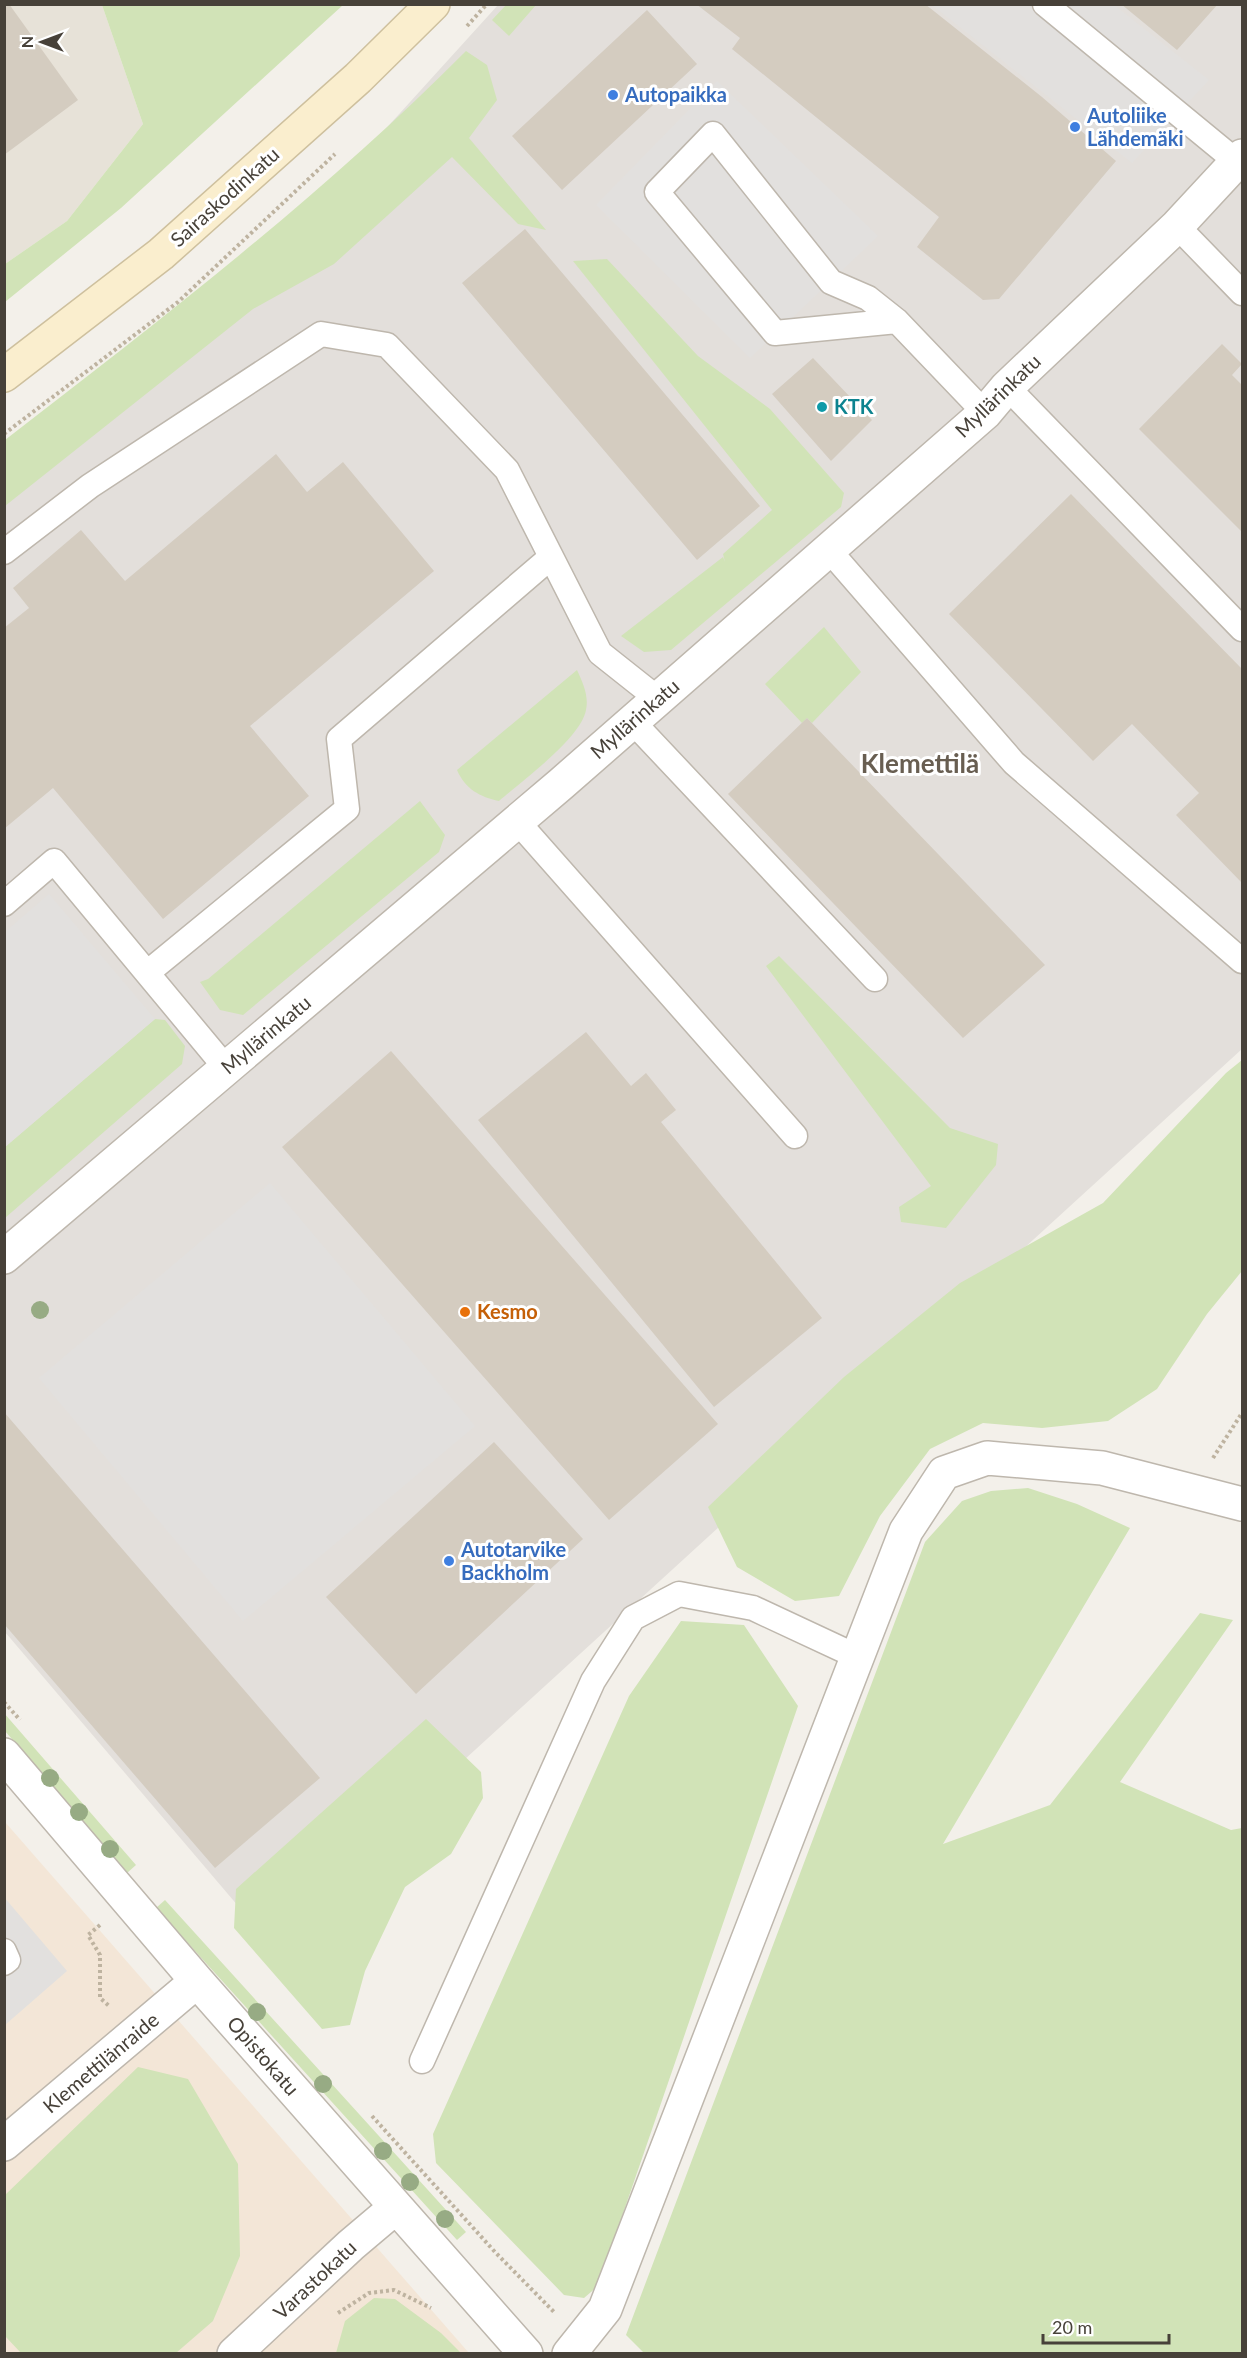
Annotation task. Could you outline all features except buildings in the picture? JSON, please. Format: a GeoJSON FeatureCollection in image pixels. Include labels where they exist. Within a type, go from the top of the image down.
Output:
{"type":"FeatureCollection","features":[{"type":"Feature","properties":{"kind":"main road","name":"Sairaskodinkatu"},"geometry":{"type":"LineString","coordinates":[[4,375],[161,254],[358,78],[433,4]]}},
{"type":"Feature","properties":{"kind":"street","name":"Myllärinkatu"},"geometry":{"type":"LineString","coordinates":[[4,1257],[226,1068],[278,1027],[516,820],[633,722],[985,413],[1007,387],[1177,226],[1240,159]]}},
{"type":"Feature","properties":{"kind":"street"},"geometry":{"type":"LineString","coordinates":[[569,2354],[605,2309],[906,1531],[944,1473],[987,1458],[1102,1468],[1242,1504]]}},
{"type":"Feature","properties":{"kind":"street","name":"Opistokatu"},"geometry":{"type":"LineString","coordinates":[[4,1755],[197,1981],[526,2354]]}},
{"type":"Feature","properties":{"kind":"street","name":"Klemettilänraide"},"geometry":{"type":"LineString","coordinates":[[4,2144],[197,1981]]}},
{"type":"Feature","properties":{"kind":"street","name":"Varastokatu"},"geometry":{"type":"LineString","coordinates":[[234,2354],[351,2245],[396,2207]]}},
{"type":"Feature","properties":{"kind":"lane"},"geometry":{"type":"LineString","coordinates":[[1044,4],[1240,159]]}},
{"type":"Feature","properties":{"kind":"lane"},"geometry":{"type":"LineString","coordinates":[[897,321],[775,333],[657,192],[713,134],[831,282],[868,298],[897,321],[985,413]]}},
{"type":"Feature","properties":{"kind":"lane"},"geometry":{"type":"LineString","coordinates":[[1177,226],[1242,293]]}},
{"type":"Feature","properties":{"kind":"lane"},"geometry":{"type":"LineString","coordinates":[[4,552],[90,486],[321,334],[387,345],[507,470],[600,653],[658,699]]}},
{"type":"Feature","properties":{"kind":"lane"},"geometry":{"type":"LineString","coordinates":[[1007,387],[1242,629]]}},
{"type":"Feature","properties":{"kind":"lane"},"geometry":{"type":"LineString","coordinates":[[828,549],[1014,763],[1242,961]]}},
{"type":"Feature","properties":{"kind":"lane"},"geometry":{"type":"LineString","coordinates":[[147,973],[346,809],[339,739],[551,557]]}},
{"type":"Feature","properties":{"kind":"lane"},"geometry":{"type":"LineString","coordinates":[[633,722],[875,979]]}},
{"type":"Feature","properties":{"kind":"lane"},"geometry":{"type":"LineString","coordinates":[[516,820],[795,1136]]}},
{"type":"Feature","properties":{"kind":"lane"},"geometry":{"type":"LineString","coordinates":[[4,904],[54,861],[226,1068]]}},
{"type":"Feature","properties":{"kind":"lane"},"geometry":{"type":"LineString","coordinates":[[422,2061],[594,1681],[633,1618],[679,1594],[753,1608],[858,1657]]}},
{"type":"Feature","properties":{"kind":"lane"},"geometry":{"type":"LineString","coordinates":[[4,1950],[8,1960],[4,1963]]}},
{"type":"Feature","properties":{"kind":"path"},"geometry":{"type":"LineString","coordinates":[[1191,1491],[1242,1413]]}},
{"type":"Feature","properties":{"kind":"path"},"geometry":{"type":"LineString","coordinates":[[128,1900],[88,1935],[100,1955],[100,1998],[137,2032]]}},
{"type":"Feature","properties":{"kind":"path"},"geometry":{"type":"LineString","coordinates":[[283,2310],[323,2323],[369,2293],[393,2290],[427,2305],[437,2314]]}},
{"type":"Feature","properties":{"kind":"shaded area"},"geometry":{"type":"Polygon","coordinates":[[[5,5],[102,5],[143,124],[67,221],[5,264],[5,5]]]}},
{"type":"Feature","properties":{"kind":"shaded area"},"geometry":{"type":"Polygon","coordinates":[[[498,5],[1242,5],[1242,1049],[267,1940],[5,1632],[4,475],[235,295],[498,5]]]}},
{"type":"Feature","properties":{"kind":"shaded area"},"geometry":{"type":"Polygon","coordinates":[[[932,5],[1114,5],[1209,80],[1132,163],[932,5]]]}},
{"type":"Feature","properties":{"kind":"shaded area"},"geometry":{"type":"Polygon","coordinates":[[[717,81],[878,236],[750,358],[596,205],[717,81]]]}},
{"type":"Feature","properties":{"kind":"shaded area"},"geometry":{"type":"Polygon","coordinates":[[[49,894],[155,1019],[5,1147],[5,932],[49,894]]]}},
{"type":"Feature","properties":{"kind":"shaded area"},"geometry":{"type":"Polygon","coordinates":[[[270,1183],[475,1426],[243,1621],[39,1378],[270,1183]]]}},
{"type":"Feature","properties":{"kind":"shaded area"},"geometry":{"type":"Polygon","coordinates":[[[5,1822],[469,2353],[5,2353],[5,1822]]]}},
{"type":"Feature","properties":{"kind":"shaded area"},"geometry":{"type":"Polygon","coordinates":[[[4,1897],[67,1971],[5,2025],[4,2025],[4,1897]]]}},
{"type":"Feature","properties":{"kind":"green space"},"geometry":{"type":"Polygon","coordinates":[[[102,5],[343,5],[121,208],[5,302],[5,264],[67,221],[143,124],[102,5]]]}},
{"type":"Feature","properties":{"kind":"green space"},"geometry":{"type":"Polygon","coordinates":[[[506,5],[536,5],[509,36],[492,20],[506,5]]]}},
{"type":"Feature","properties":{"kind":"green space"},"geometry":{"type":"Polygon","coordinates":[[[466,51],[487,65],[497,100],[469,138],[546,230],[518,224],[452,157],[334,264],[253,309],[5,506],[5,440],[183,301],[299,205],[412,104],[466,51]]]}},
{"type":"Feature","properties":{"kind":"green space"},"geometry":{"type":"Polygon","coordinates":[[[607,259],[698,356],[770,409],[844,493],[841,507],[671,650],[644,652],[621,636],[723,557],[725,562],[723,554],[772,510],[573,261],[607,259]]]}},
{"type":"Feature","properties":{"kind":"green space"},"geometry":{"type":"Polygon","coordinates":[[[824,627],[861,672],[812,723],[807,718],[802,723],[765,684],[824,627]]]}},
{"type":"Feature","properties":{"kind":"green space"},"geometry":{"type":"Polygon","coordinates":[[[577,670],[587,705],[582,721],[562,746],[499,801],[479,794],[469,787],[457,770],[577,670]]]}},
{"type":"Feature","properties":{"kind":"green space"},"geometry":{"type":"Polygon","coordinates":[[[420,801],[445,835],[439,852],[243,1015],[220,1010],[200,982],[208,979],[420,801]]]}},
{"type":"Feature","properties":{"kind":"green space"},"geometry":{"type":"Polygon","coordinates":[[[779,956],[950,1128],[998,1144],[996,1165],[946,1228],[901,1222],[899,1207],[931,1186],[766,966],[779,956]]]}},
{"type":"Feature","properties":{"kind":"green space"},"geometry":{"type":"Polygon","coordinates":[[[155,1019],[165,1020],[185,1046],[182,1064],[5,1218],[5,1147],[155,1019]]]}},
{"type":"Feature","properties":{"kind":"green space"},"geometry":{"type":"Polygon","coordinates":[[[1242,1060],[1242,1271],[1207,1314],[1157,1389],[1108,1421],[1042,1428],[983,1423],[930,1449],[880,1516],[839,1596],[795,1601],[737,1567],[708,1507],[844,1377],[960,1283],[1103,1203],[1226,1073],[1242,1060]]]}},
{"type":"Feature","properties":{"kind":"green space"},"geometry":{"type":"Polygon","coordinates":[[[1028,1488],[1077,1504],[1130,1528],[943,1844],[1050,1805],[1200,1613],[1233,1620],[1120,1782],[1231,1830],[1242,1828],[1242,2353],[644,2353],[626,2335],[925,1542],[962,1501],[991,1491],[1028,1488]]]}},
{"type":"Feature","properties":{"kind":"green space"},"geometry":{"type":"Polygon","coordinates":[[[681,1621],[744,1625],[798,1706],[598,2286],[584,2298],[564,2295],[436,2163],[433,2134],[629,1696],[681,1621]]]}},
{"type":"Feature","properties":{"kind":"green space"},"geometry":{"type":"Polygon","coordinates":[[[4,1713],[136,1865],[127,1873],[5,1731],[4,1713]]]}},
{"type":"Feature","properties":{"kind":"green space"},"geometry":{"type":"Polygon","coordinates":[[[426,1719],[481,1772],[483,1798],[451,1854],[405,1887],[365,1971],[350,2025],[322,2029],[234,1928],[236,1889],[426,1719]]]}},
{"type":"Feature","properties":{"kind":"green space"},"geometry":{"type":"Polygon","coordinates":[[[165,1900],[466,2232],[457,2240],[156,1908],[165,1900]]]}},
{"type":"Feature","properties":{"kind":"green space"},"geometry":{"type":"Polygon","coordinates":[[[138,2067],[188,2079],[238,2164],[240,2256],[213,2321],[176,2353],[21,2353],[5,2336],[5,2195],[138,2067]]]}},
{"type":"Feature","properties":{"kind":"green space"},"geometry":{"type":"Polygon","coordinates":[[[374,2298],[395,2299],[441,2333],[461,2353],[336,2353],[345,2321],[374,2298]]]}},
{"type":"Feature","properties":{"kind":"place","name":"Autopaikka"},"geometry":{"type":"Point","coordinates":[613,95]}},
{"type":"Feature","properties":{"kind":"place","name":"Autoliike Lähdemäki"},"geometry":{"type":"Point","coordinates":[1075,127]}},
{"type":"Feature","properties":{"kind":"place","name":"KTK"},"geometry":{"type":"Point","coordinates":[822,407]}},
{"type":"Feature","properties":{"kind":"place","name":"Kesmo"},"geometry":{"type":"Point","coordinates":[465,1312]}},
{"type":"Feature","properties":{"kind":"place","name":"Autotarvike Backholm"},"geometry":{"type":"Point","coordinates":[449,1561]}},
{"type":"Feature","properties":{"kind":"district","name":"Klemettilä"},"geometry":{"type":"Point","coordinates":[920,764]}}]}
